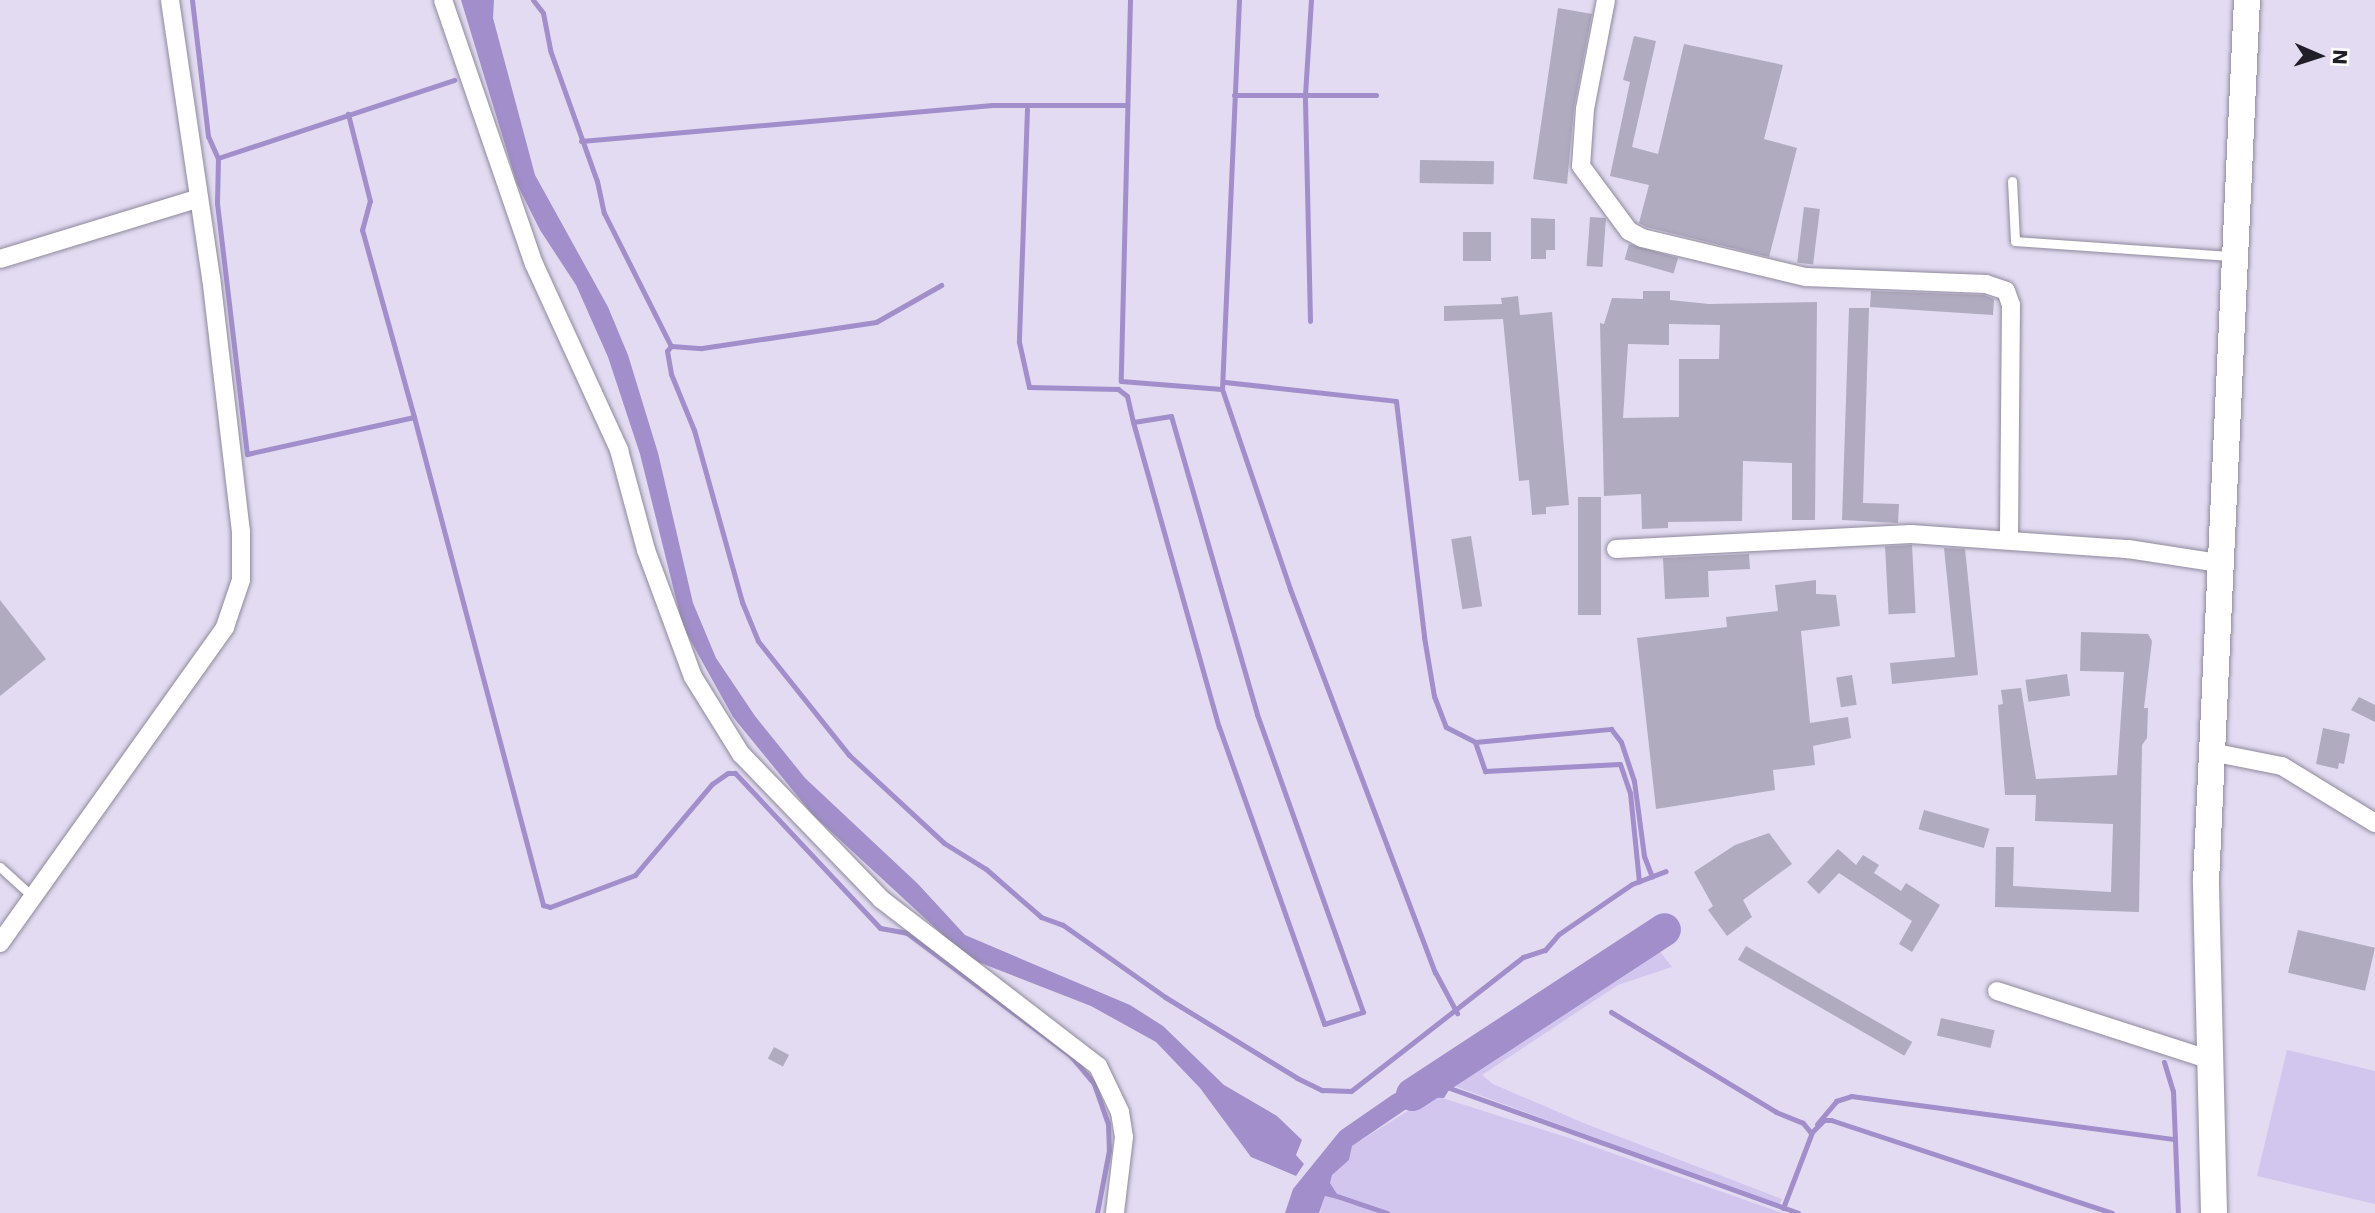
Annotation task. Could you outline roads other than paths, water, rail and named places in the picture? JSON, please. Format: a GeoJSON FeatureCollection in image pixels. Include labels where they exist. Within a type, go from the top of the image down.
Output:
{"type":"FeatureCollection","features":[{"type":"Feature","properties":{"kind":"main road"},"geometry":{"type":"LineString","coordinates":[[2214,1213],[2206,895],[2218,563],[2247,0]]}},
{"type":"Feature","properties":{"kind":"street"},"geometry":{"type":"LineString","coordinates":[[0,943],[226,627],[241,580],[241,532],[199,198],[170,0]]}},
{"type":"Feature","properties":{"kind":"street"},"geometry":{"type":"LineString","coordinates":[[443,0],[534,264],[619,450],[646,550],[693,677],[749,763],[881,899],[1098,1066],[1120,1112],[1124,1137],[1115,1213]]}},
{"type":"Feature","properties":{"kind":"street"},"geometry":{"type":"LineString","coordinates":[[1606,0],[1585,109],[1581,166],[1629,231],[1642,238],[1806,277],[1986,284],[2006,291],[2011,304],[2009,540]]}},
{"type":"Feature","properties":{"kind":"street"},"geometry":{"type":"LineString","coordinates":[[0,259],[199,198]]}},
{"type":"Feature","properties":{"kind":"street"},"geometry":{"type":"LineString","coordinates":[[1616,550],[1912,534],[2128,549],[2218,563]]}},
{"type":"Feature","properties":{"kind":"street"},"geometry":{"type":"LineString","coordinates":[[2211,752],[2282,766],[2375,823]]}},
{"type":"Feature","properties":{"kind":"street"},"geometry":{"type":"LineString","coordinates":[[1997,991],[2211,1060]]}},
{"type":"Feature","properties":{"kind":"lane"},"geometry":{"type":"LineString","coordinates":[[2012,181],[2015,241],[2234,256]]}},
{"type":"Feature","properties":{"kind":"lane"},"geometry":{"type":"LineString","coordinates":[[0,867],[33,897]]}},
{"type":"Feature","properties":{"kind":"waterway"},"geometry":{"type":"LineString","coordinates":[[192,0],[208,136],[218,158],[217,203],[247,454],[414,417],[362,230],[370,201],[348,114]]}},
{"type":"Feature","properties":{"kind":"waterway"},"geometry":{"type":"LineString","coordinates":[[533,0],[543,13],[550,50],[597,181],[604,213],[671,346],[702,348],[876,322],[941,285]]}},
{"type":"Feature","properties":{"kind":"waterway"},"geometry":{"type":"LineString","coordinates":[[1130,0],[1121,381],[1222,389]]}},
{"type":"Feature","properties":{"kind":"waterway"},"geometry":{"type":"LineString","coordinates":[[1239,0],[1222,389],[1290,589],[1435,972],[1457,1013]]}},
{"type":"Feature","properties":{"kind":"waterway"},"geometry":{"type":"LineString","coordinates":[[1310,321],[1305,95],[1311,0]]}},
{"type":"Feature","properties":{"kind":"waterway"},"geometry":{"type":"LineString","coordinates":[[218,158],[454,80]]}},
{"type":"Feature","properties":{"kind":"waterway"},"geometry":{"type":"LineString","coordinates":[[1234,95],[1376,95]]}},
{"type":"Feature","properties":{"kind":"waterway"},"geometry":{"type":"LineString","coordinates":[[581,141],[992,105],[1126,105]]}},
{"type":"Feature","properties":{"kind":"waterway"},"geometry":{"type":"LineString","coordinates":[[1027,109],[1019,342],[1029,387],[1118,389],[1127,396],[1133,422],[1219,727],[1324,1024],[1363,1012],[1257,714],[1171,416],[1133,422]]}},
{"type":"Feature","properties":{"kind":"waterway"},"geometry":{"type":"LineString","coordinates":[[671,346],[667,351],[671,374],[694,430],[742,602],[758,641],[849,755],[944,843],[986,869],[1041,917],[1063,925],[1165,997],[1297,1078],[1322,1090],[1351,1091],[1523,957],[1545,950],[1559,934],[1632,884],[1666,871]]}},
{"type":"Feature","properties":{"kind":"waterway"},"geometry":{"type":"LineString","coordinates":[[1225,382],[1396,401],[1424,637],[1434,696],[1446,727],[1475,742],[1485,771],[1620,764],[1630,793],[1639,882]]}},
{"type":"Feature","properties":{"kind":"waterway"},"geometry":{"type":"LineString","coordinates":[[414,417],[543,905],[550,907],[635,875],[712,784],[728,773],[735,773],[880,928],[907,933],[1070,1055],[1094,1084],[1108,1124],[1109,1150],[1097,1213]]}},
{"type":"Feature","properties":{"kind":"waterway"},"geometry":{"type":"LineString","coordinates":[[1475,742],[1611,729],[1621,742],[1634,781],[1644,856],[1652,877]]}},
{"type":"Feature","properties":{"kind":"waterway"},"geometry":{"type":"LineString","coordinates":[[1412,1094],[1664,929]]}},
{"type":"Feature","properties":{"kind":"waterway"},"geometry":{"type":"LineString","coordinates":[[1611,1012],[1776,1112],[1803,1123],[1811,1133],[1824,1120],[1831,1120],[2112,1213]]}},
{"type":"Feature","properties":{"kind":"waterway"},"geometry":{"type":"LineString","coordinates":[[2164,1062],[2173,1091],[2178,1213]]}},
{"type":"Feature","properties":{"kind":"waterway"},"geometry":{"type":"LineString","coordinates":[[1444,1086],[1798,1213]]}},
{"type":"Feature","properties":{"kind":"waterway"},"geometry":{"type":"LineString","coordinates":[[1817,1124],[1836,1101],[1851,1096],[2174,1139]]}},
{"type":"Feature","properties":{"kind":"waterway"},"geometry":{"type":"LineString","coordinates":[[1783,1208],[1812,1132]]}},
{"type":"Feature","properties":{"kind":"waterway"},"geometry":{"type":"LineString","coordinates":[[1337,1196],[1387,1213]]}}]}
